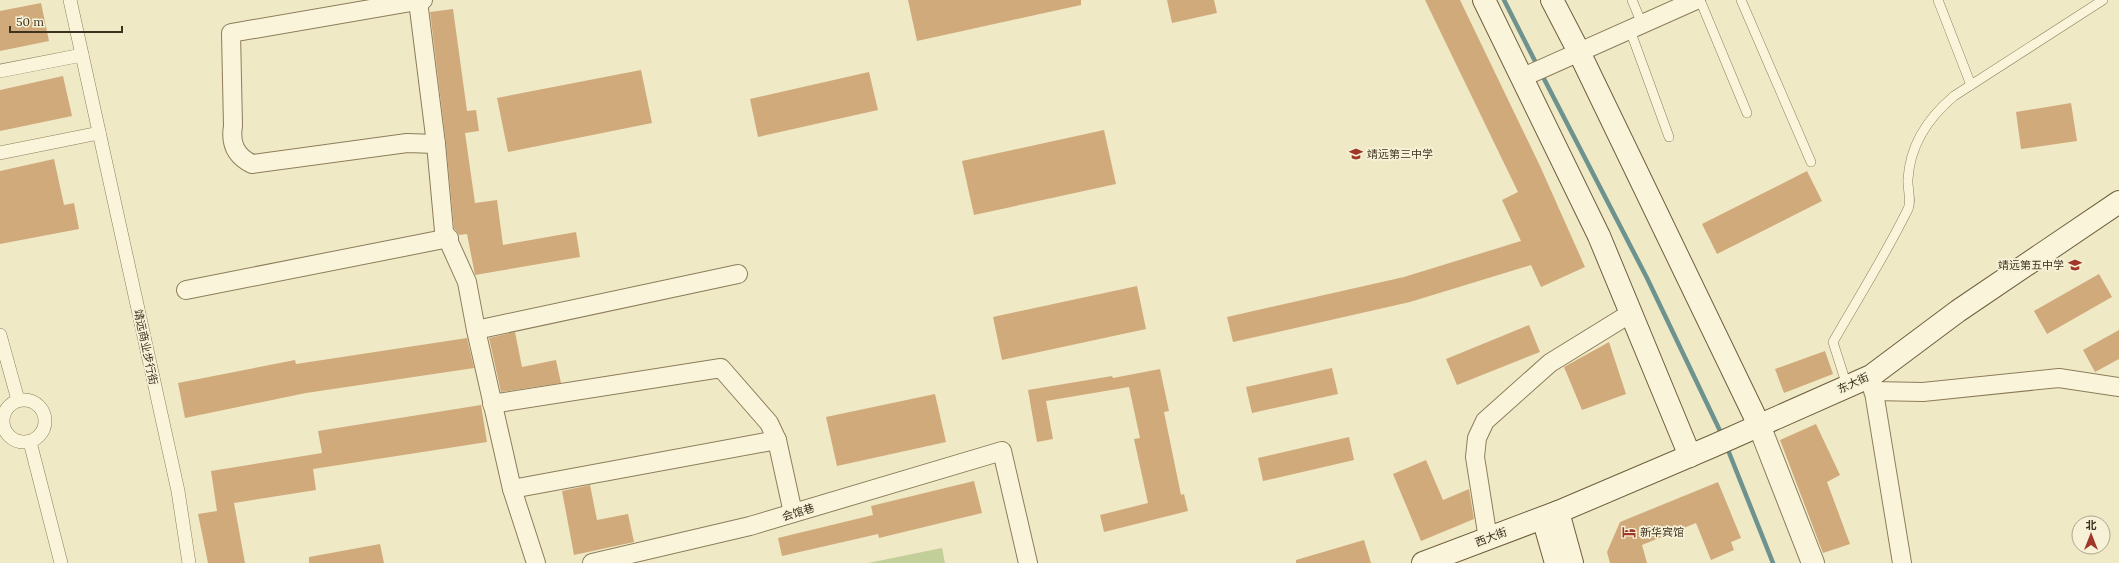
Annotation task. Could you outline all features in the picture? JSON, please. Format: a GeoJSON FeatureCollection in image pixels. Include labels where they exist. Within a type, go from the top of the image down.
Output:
{"type":"FeatureCollection","features":[{"type":"Feature","properties":{"kind":"main road"},"geometry":{"type":"LineString","coordinates":[[1484,0],[1526,76],[1599,236],[1690,456]]}},
{"type":"Feature","properties":{"kind":"main road"},"geometry":{"type":"LineString","coordinates":[[1552,0],[1579,52],[1750,429],[1813,563]]}},
{"type":"Feature","properties":{"kind":"main road","name":"东大街"},"geometry":{"type":"LineString","coordinates":[[1551,515],[1713,446],[1847,386],[1872,383],[1958,311],[2119,202]]}},
{"type":"Feature","properties":{"kind":"main road"},"geometry":{"type":"LineString","coordinates":[[1551,515],[1556,563]]}},
{"type":"Feature","properties":{"kind":"main road"},"geometry":{"type":"LineString","coordinates":[[1551,515],[1572,563]]}},
{"type":"Feature","properties":{"kind":"main road","name":"西大街"},"geometry":{"type":"LineString","coordinates":[[1423,563],[1551,515]]}},
{"type":"Feature","properties":{"kind":"street","name":"靖远商业步行街"},"geometry":{"type":"LineString","coordinates":[[70,0],[178,491],[189,563]]}},
{"type":"Feature","properties":{"kind":"street"},"geometry":{"type":"LineString","coordinates":[[436,144],[407,143],[252,164],[240,156],[233,144],[231,33],[420,0],[436,144],[444,231],[449,238],[467,282],[492,404],[512,489],[536,563]]}},
{"type":"Feature","properties":{"kind":"street"},"geometry":{"type":"LineString","coordinates":[[1526,76],[1696,0]]}},
{"type":"Feature","properties":{"kind":"street"},"geometry":{"type":"LineString","coordinates":[[0,71],[82,55]]}},
{"type":"Feature","properties":{"kind":"street"},"geometry":{"type":"LineString","coordinates":[[0,153],[99,133]]}},
{"type":"Feature","properties":{"kind":"street"},"geometry":{"type":"LineString","coordinates":[[186,290],[449,238]]}},
{"type":"Feature","properties":{"kind":"street"},"geometry":{"type":"LineString","coordinates":[[476,330],[738,274]]}},
{"type":"Feature","properties":{"kind":"street"},"geometry":{"type":"LineString","coordinates":[[1488,539],[1475,457],[1477,438],[1486,421],[1550,363],[1631,313]]}},
{"type":"Feature","properties":{"kind":"street"},"geometry":{"type":"LineString","coordinates":[[0,335],[18,400]]}},
{"type":"Feature","properties":{"kind":"street"},"geometry":{"type":"LineString","coordinates":[[492,404],[721,368],[770,423],[777,440],[793,513]]}},
{"type":"Feature","properties":{"kind":"street"},"geometry":{"type":"LineString","coordinates":[[1902,563],[1872,383],[1923,392],[2059,378],[2119,387]]}},
{"type":"Feature","properties":{"kind":"street"},"geometry":{"type":"LineString","coordinates":[[25,399],[38,404],[45,415],[44,429],[41,434],[30,442],[23,442],[10,438],[3,427],[4,413],[7,407],[18,400],[25,399]]}},
{"type":"Feature","properties":{"kind":"street"},"geometry":{"type":"LineString","coordinates":[[512,489],[777,440]]}},
{"type":"Feature","properties":{"kind":"street"},"geometry":{"type":"LineString","coordinates":[[30,442],[62,563]]}},
{"type":"Feature","properties":{"kind":"street","name":"会馆巷"},"geometry":{"type":"LineString","coordinates":[[592,563],[750,526],[1002,451],[1028,563]]}},
{"type":"Feature","properties":{"kind":"lane"},"geometry":{"type":"LineString","coordinates":[[1632,0],[1636,27],[1669,137]]}},
{"type":"Feature","properties":{"kind":"lane"},"geometry":{"type":"LineString","coordinates":[[1700,0],[1747,112]]}},
{"type":"Feature","properties":{"kind":"lane"},"geometry":{"type":"LineString","coordinates":[[1741,0],[1811,162]]}},
{"type":"Feature","properties":{"kind":"lane"},"geometry":{"type":"LineString","coordinates":[[1938,0],[1971,85]]}},
{"type":"Feature","properties":{"kind":"lane"},"geometry":{"type":"LineString","coordinates":[[1847,386],[1833,342],[1909,207],[1908,179],[1913,151],[1925,126],[1943,105],[1971,85],[2103,0]]}},
{"type":"Feature","properties":{"kind":"green space"},"geometry":{"type":"Polygon","coordinates":[[[942,548],[945,563],[868,563],[942,548]]]}},
{"type":"Feature","properties":{"kind":"building"},"geometry":{"type":"Polygon","coordinates":[[[908,0],[1081,0],[1081,5],[917,41],[908,0]]]}},
{"type":"Feature","properties":{"kind":"building"},"geometry":{"type":"Polygon","coordinates":[[[1167,0],[1214,0],[1217,13],[1172,23],[1167,0]]]}},
{"type":"Feature","properties":{"kind":"building"},"geometry":{"type":"Polygon","coordinates":[[[1425,0],[1460,0],[1540,166],[1585,267],[1541,287],[1531,265],[1410,302],[1233,342],[1227,317],[1404,277],[1521,241],[1502,200],[1518,192],[1425,0]]]}},
{"type":"Feature","properties":{"kind":"building"},"geometry":{"type":"Polygon","coordinates":[[[41,3],[49,41],[0,51],[0,11],[41,3]]]}},
{"type":"Feature","properties":{"kind":"building"},"geometry":{"type":"Polygon","coordinates":[[[453,9],[467,111],[476,110],[479,131],[465,133],[475,203],[497,200],[503,245],[576,232],[580,257],[475,275],[467,234],[459,235],[454,228],[446,143],[430,12],[453,9]]]}},
{"type":"Feature","properties":{"kind":"building"},"geometry":{"type":"Polygon","coordinates":[[[641,70],[652,123],[508,152],[497,98],[641,70]]]}},
{"type":"Feature","properties":{"kind":"building"},"geometry":{"type":"Polygon","coordinates":[[[869,72],[878,110],[758,137],[750,99],[869,72]]]}},
{"type":"Feature","properties":{"kind":"building"},"geometry":{"type":"Polygon","coordinates":[[[63,76],[72,116],[0,131],[0,90],[63,76]]]}},
{"type":"Feature","properties":{"kind":"building"},"geometry":{"type":"Polygon","coordinates":[[[2071,103],[2077,141],[2021,149],[2016,112],[2071,103]]]}},
{"type":"Feature","properties":{"kind":"building"},"geometry":{"type":"Polygon","coordinates":[[[1104,130],[1116,184],[974,215],[962,161],[1104,130]]]}},
{"type":"Feature","properties":{"kind":"building"},"geometry":{"type":"Polygon","coordinates":[[[54,159],[64,205],[74,203],[79,229],[0,244],[0,171],[54,159]]]}},
{"type":"Feature","properties":{"kind":"building"},"geometry":{"type":"Polygon","coordinates":[[[1807,171],[1822,201],[1717,254],[1702,224],[1807,171]]]}},
{"type":"Feature","properties":{"kind":"building"},"geometry":{"type":"Polygon","coordinates":[[[2099,274],[2112,297],[2047,334],[2034,311],[2099,274]]]}},
{"type":"Feature","properties":{"kind":"building"},"geometry":{"type":"Polygon","coordinates":[[[1137,286],[1146,329],[1002,360],[993,317],[1137,286]]]}},
{"type":"Feature","properties":{"kind":"building"},"geometry":{"type":"Polygon","coordinates":[[[1529,325],[1540,352],[1457,385],[1446,359],[1529,325]]]}},
{"type":"Feature","properties":{"kind":"building"},"geometry":{"type":"Polygon","coordinates":[[[2119,330],[2119,359],[2095,372],[2083,350],[2119,330]]]}},
{"type":"Feature","properties":{"kind":"building"},"geometry":{"type":"Polygon","coordinates":[[[515,332],[522,367],[556,360],[561,383],[501,392],[489,338],[515,332]]]}},
{"type":"Feature","properties":{"kind":"building"},"geometry":{"type":"Polygon","coordinates":[[[467,338],[474,368],[306,393],[185,418],[178,383],[295,360],[296,364],[467,338]]]}},
{"type":"Feature","properties":{"kind":"building"},"geometry":{"type":"Polygon","coordinates":[[[1609,342],[1626,394],[1582,410],[1564,367],[1609,342]]]}},
{"type":"Feature","properties":{"kind":"building"},"geometry":{"type":"Polygon","coordinates":[[[1825,351],[1833,374],[1784,393],[1775,369],[1825,351]]]}},
{"type":"Feature","properties":{"kind":"building"},"geometry":{"type":"Polygon","coordinates":[[[1332,368],[1338,394],[1252,413],[1246,387],[1332,368]]]}},
{"type":"Feature","properties":{"kind":"building"},"geometry":{"type":"Polygon","coordinates":[[[1160,369],[1169,411],[1164,412],[1181,495],[1184,494],[1188,511],[1104,532],[1100,515],[1148,503],[1134,439],[1140,438],[1129,387],[1046,401],[1053,439],[1037,442],[1028,390],[1112,376],[1113,378],[1160,369]]]}},
{"type":"Feature","properties":{"kind":"building"},"geometry":{"type":"Polygon","coordinates":[[[935,394],[946,442],[837,466],[826,417],[935,394]]]}},
{"type":"Feature","properties":{"kind":"building"},"geometry":{"type":"Polygon","coordinates":[[[481,405],[487,442],[313,469],[316,490],[234,503],[245,563],[208,563],[198,514],[217,511],[211,471],[322,453],[318,431],[481,405]]]}},
{"type":"Feature","properties":{"kind":"building"},"geometry":{"type":"Polygon","coordinates":[[[1816,424],[1840,475],[1827,482],[1850,544],[1823,553],[1780,440],[1816,424]]]}},
{"type":"Feature","properties":{"kind":"building"},"geometry":{"type":"Polygon","coordinates":[[[1349,437],[1354,460],[1263,481],[1258,458],[1349,437]]]}},
{"type":"Feature","properties":{"kind":"building"},"geometry":{"type":"Polygon","coordinates":[[[1426,460],[1443,500],[1469,489],[1474,519],[1421,541],[1393,474],[1426,460]]]}},
{"type":"Feature","properties":{"kind":"building"},"geometry":{"type":"Polygon","coordinates":[[[974,481],[982,513],[879,538],[878,534],[782,556],[778,538],[873,515],[871,506],[974,481]]]}},
{"type":"Feature","properties":{"kind":"building"},"geometry":{"type":"Polygon","coordinates":[[[1718,482],[1741,538],[1731,542],[1734,550],[1711,560],[1696,523],[1642,545],[1647,563],[1610,563],[1607,552],[1620,522],[1718,482]]]}},
{"type":"Feature","properties":{"kind":"building"},"geometry":{"type":"Polygon","coordinates":[[[590,485],[597,520],[628,514],[634,542],[574,555],[562,491],[590,485]]]}},
{"type":"Feature","properties":{"kind":"building"},"geometry":{"type":"Polygon","coordinates":[[[1364,540],[1371,563],[1296,563],[1296,560],[1364,540]]]}},
{"type":"Feature","properties":{"kind":"building"},"geometry":{"type":"Polygon","coordinates":[[[380,544],[384,563],[309,563],[309,557],[380,544]]]}},
{"type":"Feature","properties":{"kind":"waterway"},"geometry":{"type":"LineString","coordinates":[[1504,0],[1538,67]]}},
{"type":"Feature","properties":{"kind":"waterway"},"geometry":{"type":"LineString","coordinates":[[1541,73],[1647,278],[1722,435]]}},
{"type":"Feature","properties":{"kind":"waterway"},"geometry":{"type":"LineString","coordinates":[[1726,445],[1773,563]]}},
{"type":"Feature","properties":{"kind":"place","name":"靖远第三中学"},"geometry":{"type":"Point","coordinates":[1356,154]}},
{"type":"Feature","properties":{"kind":"place","name":"靖远第五中学"},"geometry":{"type":"Point","coordinates":[2075,265]}},
{"type":"Feature","properties":{"kind":"place","name":"新华宾馆"},"geometry":{"type":"Point","coordinates":[1629,532]}}]}
